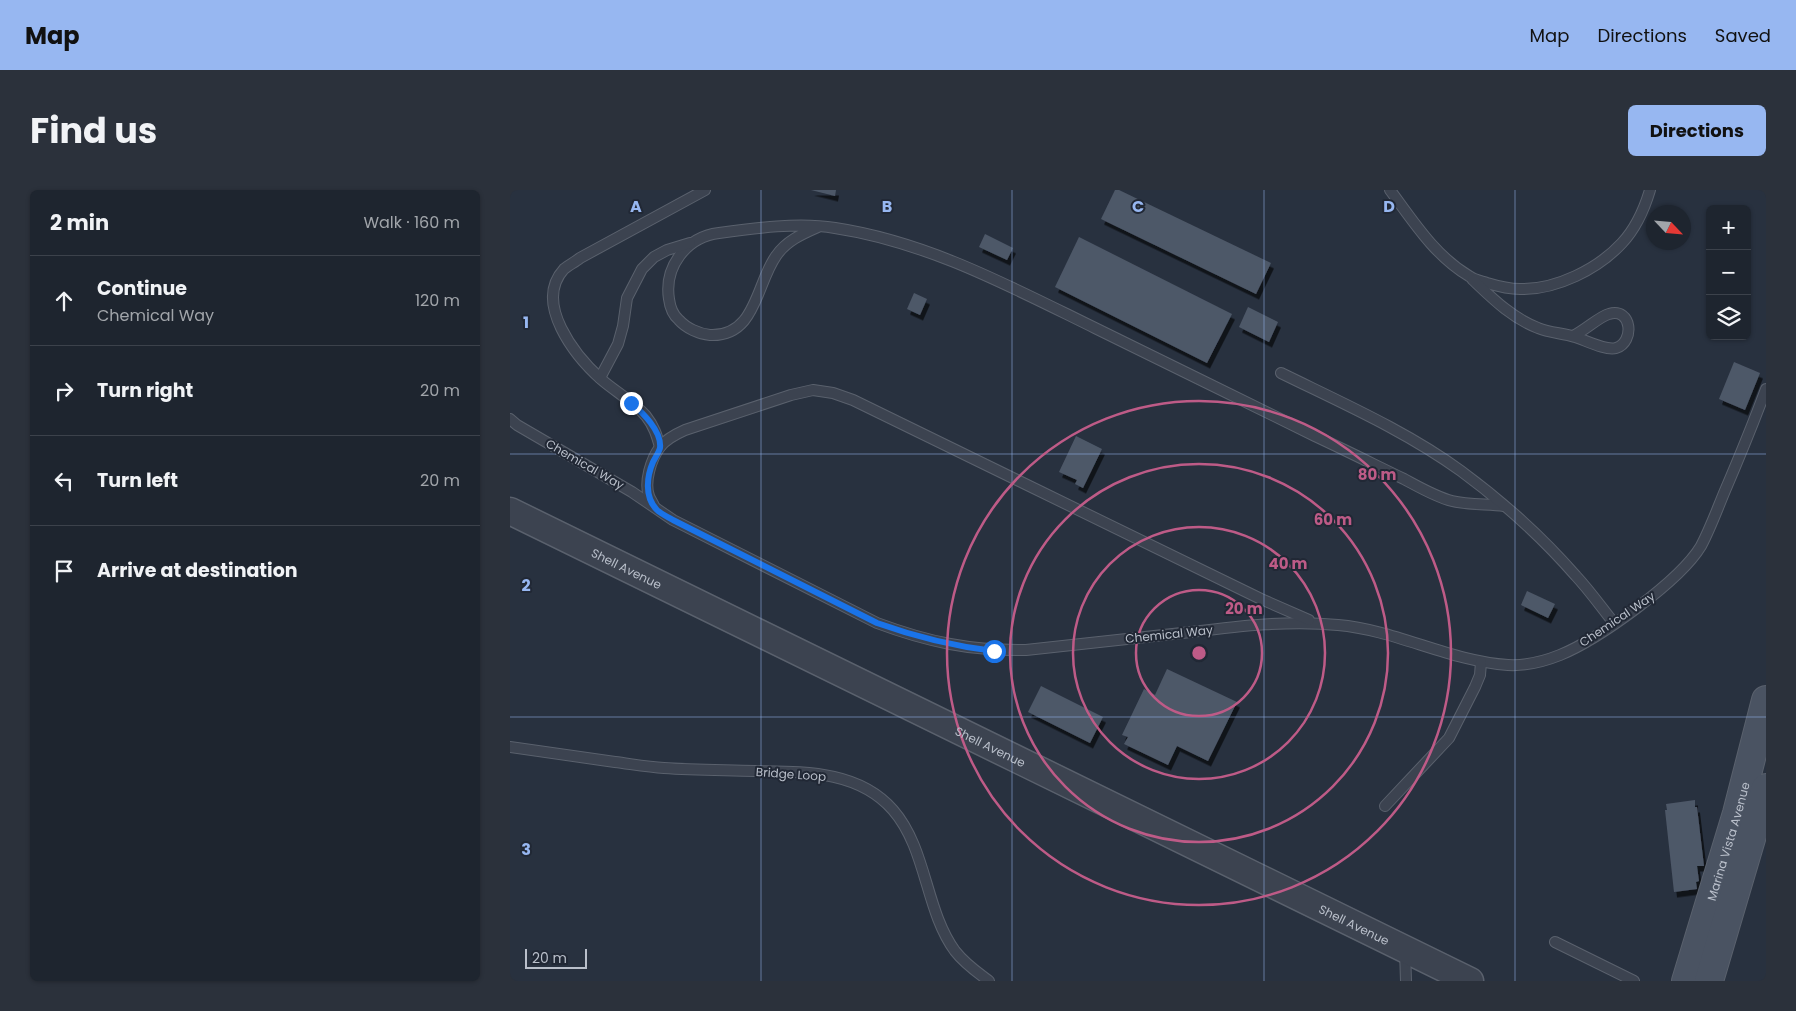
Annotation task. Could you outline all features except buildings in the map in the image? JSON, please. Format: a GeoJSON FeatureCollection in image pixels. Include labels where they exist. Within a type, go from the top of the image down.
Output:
{"type":"FeatureCollection","features":[{"type":"Feature","properties":{"kind":"main road","name":"Marina Vista Avenue"},"geometry":{"type":"LineString","coordinates":[[1686,981],[1737,813],[1766,700]]}},
{"type":"Feature","properties":{"kind":"main road","name":"Marina Vista Avenue"},"geometry":{"type":"LineString","coordinates":[[1709,981],[1766,788]]}},
{"type":"Feature","properties":{"kind":"street","name":"Shell Avenue"},"geometry":{"type":"LineString","coordinates":[[510,512],[1470,981]]}},
{"type":"Feature","properties":{"kind":"lane"},"geometry":{"type":"LineString","coordinates":[[660,447],[656,432],[646,416],[588,367],[572,346],[560,327],[553,307],[553,295],[557,280],[565,268],[705,190]]}},
{"type":"Feature","properties":{"kind":"lane"},"geometry":{"type":"LineString","coordinates":[[1390,190],[1429,241],[1449,263],[1471,278],[1498,304],[1519,319],[1537,328],[1573,336],[1605,347],[1616,348],[1628,335],[1630,326],[1621,315],[1608,314],[1573,336]]}},
{"type":"Feature","properties":{"kind":"lane"},"geometry":{"type":"LineString","coordinates":[[1471,278],[1520,290],[1541,288],[1587,270],[1608,256],[1622,243],[1635,226],[1650,190]]}},
{"type":"Feature","properties":{"kind":"lane"},"geometry":{"type":"LineString","coordinates":[[600,378],[618,344],[627,298],[642,269],[654,257],[667,250],[713,234],[777,226],[832,227],[881,236],[960,263],[1444,498],[1452,501],[1504,506]]}},
{"type":"Feature","properties":{"kind":"lane"},"geometry":{"type":"LineString","coordinates":[[691,243],[679,255],[670,271],[667,289],[670,307],[678,319],[690,328],[704,335],[719,335],[733,330],[746,319],[757,300],[774,258],[786,244],[801,234],[818,227]]}},
{"type":"Feature","properties":{"kind":"lane"},"geometry":{"type":"LineString","coordinates":[[1281,374],[1419,444],[1460,471],[1542,539],[1577,576],[1614,623]]}},
{"type":"Feature","properties":{"kind":"lane","name":"Chemical Way"},"geometry":{"type":"LineString","coordinates":[[510,419],[517,425],[632,492],[682,525],[877,623],[911,635],[957,646],[994,651],[1026,650],[1251,625],[1315,623],[1341,625],[1391,635],[1481,662],[1510,665],[1538,662],[1561,655],[1597,635],[1674,578],[1689,562],[1700,546],[1751,431],[1766,389]]}},
{"type":"Feature","properties":{"kind":"lane"},"geometry":{"type":"LineString","coordinates":[[656,509],[648,495],[647,479],[660,447],[672,436],[791,395],[813,390],[833,392],[853,400],[1260,599],[1315,623]]}},
{"type":"Feature","properties":{"kind":"lane"},"geometry":{"type":"LineString","coordinates":[[1385,806],[1449,738],[1475,687],[1480,675],[1481,662]]}},
{"type":"Feature","properties":{"kind":"lane","name":"Bridge Loop"},"geometry":{"type":"LineString","coordinates":[[510,747],[663,768],[803,772],[853,782],[872,791],[892,809],[908,830],[941,923],[955,950],[969,967],[989,981]]}},
{"type":"Feature","properties":{"kind":"lane"},"geometry":{"type":"LineString","coordinates":[[1555,942],[1634,981]]}},
{"type":"Feature","properties":{"kind":"lane"},"geometry":{"type":"LineString","coordinates":[[1405,949],[1406,981]]}},
{"type":"Feature","properties":{"kind":"route"},"geometry":{"type":"LineString","coordinates":[[631,403],[646,416],[656,432],[660,447],[647,479],[648,495],[656,509],[673,520],[877,623],[911,635],[957,646],[994,651]]}}]}
